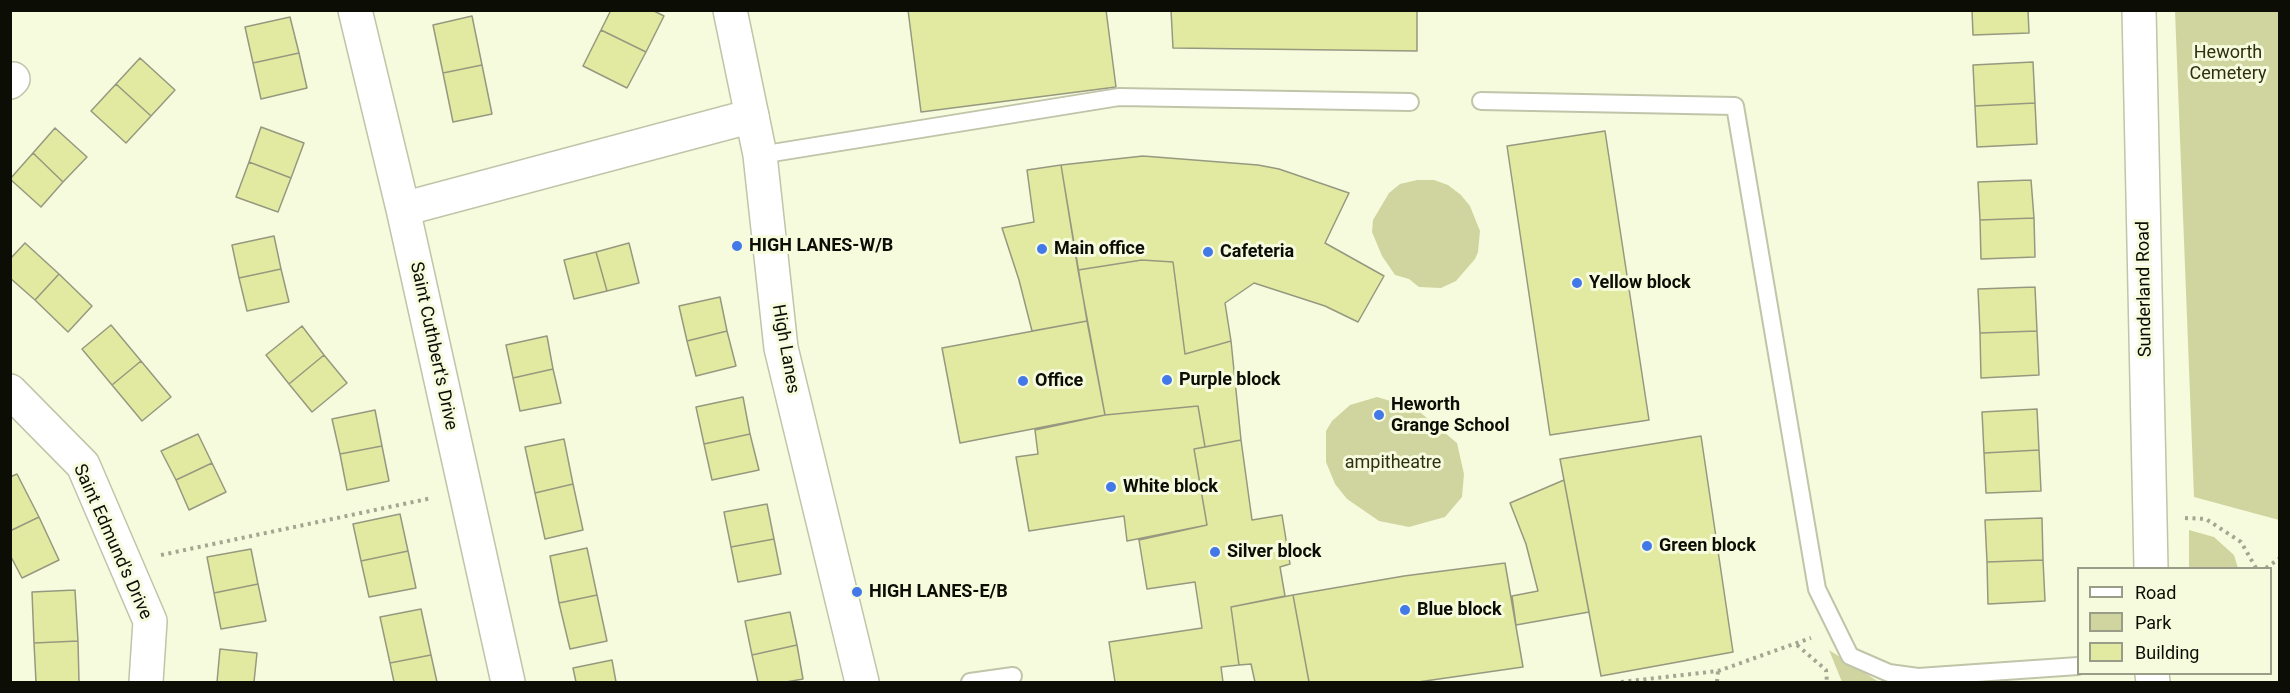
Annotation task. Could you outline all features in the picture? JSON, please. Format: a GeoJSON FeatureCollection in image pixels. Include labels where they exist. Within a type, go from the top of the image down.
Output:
{"type":"FeatureCollection","features":[{"type":"Feature","properties":{"kind":"street","name":"Saint Cuthbert's Drive"},"geometry":{"type":"LineString","coordinates":[[355,10],[403,209],[508,682]]}},
{"type":"Feature","properties":{"kind":"street","name":"High Lanes"},"geometry":{"type":"LineString","coordinates":[[730,10],[760,155],[781,348],[862,682]]}},
{"type":"Feature","properties":{"kind":"street","name":"Sunderland Road"},"geometry":{"type":"LineString","coordinates":[[2139,10],[2151,567]]}},
{"type":"Feature","properties":{"kind":"street"},"geometry":{"type":"LineString","coordinates":[[403,209],[752,116]]}},
{"type":"Feature","properties":{"kind":"street","name":"Saint Edmund's Drive"},"geometry":{"type":"LineString","coordinates":[[10,391],[83,465],[150,621],[146,682]]}},
{"type":"Feature","properties":{"kind":"lane"},"geometry":{"type":"LineString","coordinates":[[760,155],[1119,97],[1410,102]]}},
{"type":"Feature","properties":{"kind":"lane"},"geometry":{"type":"LineString","coordinates":[[1481,101],[1735,106],[1817,589],[1850,656],[1889,674],[1918,677],[2077,666]]}},
{"type":"Feature","properties":{"kind":"lane"},"geometry":{"type":"LineString","coordinates":[[970,682],[1015,680]]}},
{"type":"Feature","properties":{"kind":"path"},"geometry":{"type":"LineString","coordinates":[[126,563],[465,490]]}},
{"type":"Feature","properties":{"kind":"path"},"geometry":{"type":"LineString","coordinates":[[2151,516],[2206,519],[2241,542],[2255,567]]}},
{"type":"Feature","properties":{"kind":"path"},"geometry":{"type":"LineString","coordinates":[[2267,567],[2280,558]]}},
{"type":"Feature","properties":{"kind":"path"},"geometry":{"type":"LineString","coordinates":[[1621,682],[1718,671],[1797,645],[1836,627]]}},
{"type":"Feature","properties":{"kind":"path"},"geometry":{"type":"LineString","coordinates":[[1797,645],[1826,670],[1827,682]]}},
{"type":"Feature","properties":{"kind":"path"},"geometry":{"type":"LineString","coordinates":[[1716,682],[1718,671]]}},
{"type":"Feature","properties":{"kind":"green space","name":"Heworth Cemetery"},"geometry":{"type":"Polygon","coordinates":[[[2175,11],[2279,11],[2279,520],[2194,497],[2175,11]]]}},
{"type":"Feature","properties":{"kind":"green space"},"geometry":{"type":"Polygon","coordinates":[[[1417,180],[1434,180],[1448,185],[1461,195],[1470,206],[1480,231],[1475,259],[1456,281],[1441,288],[1419,287],[1409,279],[1395,275],[1382,256],[1372,232],[1373,220],[1389,193],[1400,184],[1417,180]]]}},
{"type":"Feature","properties":{"kind":"green space","name":"ampitheatre"},"geometry":{"type":"Polygon","coordinates":[[[1377,397],[1415,408],[1457,443],[1464,474],[1462,497],[1445,517],[1409,527],[1379,521],[1347,499],[1335,484],[1326,462],[1326,431],[1332,421],[1350,405],[1377,397]]]}},
{"type":"Feature","properties":{"kind":"green space"},"geometry":{"type":"Polygon","coordinates":[[[2189,530],[2214,537],[2234,555],[2238,567],[2189,567],[2189,530]]]}},
{"type":"Feature","properties":{"kind":"green space"},"geometry":{"type":"Polygon","coordinates":[[[1829,650],[1879,682],[1842,682],[1829,650]]]}},
{"type":"Feature","properties":{"kind":"building"},"geometry":{"type":"Polygon","coordinates":[[[611,10],[652,10],[664,16],[646,52],[601,30],[611,10]]]}},
{"type":"Feature","properties":{"kind":"building"},"geometry":{"type":"Polygon","coordinates":[[[908,10],[1106,10],[1116,87],[921,112],[908,10]]]}},
{"type":"Feature","properties":{"kind":"building"},"geometry":{"type":"Polygon","coordinates":[[[1171,10],[1417,10],[1417,51],[1173,48],[1171,10]]]}},
{"type":"Feature","properties":{"kind":"building"},"geometry":{"type":"Polygon","coordinates":[[[1972,10],[2028,10],[2029,33],[1973,35],[1972,10]]]}},
{"type":"Feature","properties":{"kind":"building"},"geometry":{"type":"Polygon","coordinates":[[[472,16],[482,65],[443,73],[433,25],[472,16]]]}},
{"type":"Feature","properties":{"kind":"building"},"geometry":{"type":"Polygon","coordinates":[[[290,17],[299,53],[253,63],[245,27],[290,17]]]}},
{"type":"Feature","properties":{"kind":"building"},"geometry":{"type":"Polygon","coordinates":[[[601,30],[646,52],[627,88],[583,66],[601,30]]]}},
{"type":"Feature","properties":{"kind":"building"},"geometry":{"type":"Polygon","coordinates":[[[299,53],[307,88],[261,99],[253,63],[299,53]]]}},
{"type":"Feature","properties":{"kind":"building"},"geometry":{"type":"Polygon","coordinates":[[[140,58],[175,90],[151,116],[116,84],[140,58]]]}},
{"type":"Feature","properties":{"kind":"building"},"geometry":{"type":"Polygon","coordinates":[[[2033,62],[2035,103],[1975,106],[1973,65],[2033,62]]]}},
{"type":"Feature","properties":{"kind":"building"},"geometry":{"type":"Polygon","coordinates":[[[482,65],[492,114],[453,122],[443,73],[482,65]]]}},
{"type":"Feature","properties":{"kind":"building"},"geometry":{"type":"Polygon","coordinates":[[[116,84],[151,116],[126,143],[91,111],[116,84]]]}},
{"type":"Feature","properties":{"kind":"building"},"geometry":{"type":"Polygon","coordinates":[[[2035,103],[2037,144],[1977,147],[1975,106],[2035,103]]]}},
{"type":"Feature","properties":{"kind":"building"},"geometry":{"type":"Polygon","coordinates":[[[261,127],[304,143],[291,178],[249,162],[261,127]]]}},
{"type":"Feature","properties":{"kind":"building"},"geometry":{"type":"Polygon","coordinates":[[[55,128],[87,157],[63,182],[33,153],[55,128]]]}},
{"type":"Feature","properties":{"kind":"building","name":"Yellow block"},"geometry":{"type":"Polygon","coordinates":[[[1605,131],[1649,420],[1550,435],[1507,146],[1605,131]]]}},
{"type":"Feature","properties":{"kind":"building"},"geometry":{"type":"Polygon","coordinates":[[[33,153],[63,182],[41,207],[10,179],[33,153]]]}},
{"type":"Feature","properties":{"kind":"building","name":"Cafeteria"},"geometry":{"type":"Polygon","coordinates":[[[1143,156],[1258,165],[1279,169],[1349,193],[1325,243],[1384,276],[1358,322],[1325,306],[1254,283],[1225,303],[1231,341],[1185,354],[1173,262],[1142,260],[1078,270],[1061,165],[1143,156]]]}},
{"type":"Feature","properties":{"kind":"building"},"geometry":{"type":"Polygon","coordinates":[[[249,162],[291,178],[278,212],[236,197],[249,162]]]}},
{"type":"Feature","properties":{"kind":"building","name":"Main office"},"geometry":{"type":"Polygon","coordinates":[[[1061,165],[1087,321],[1032,331],[1002,228],[1034,222],[1027,170],[1061,165]]]}},
{"type":"Feature","properties":{"kind":"building"},"geometry":{"type":"Polygon","coordinates":[[[2031,180],[2034,218],[1980,220],[1978,182],[2031,180]]]}},
{"type":"Feature","properties":{"kind":"building"},"geometry":{"type":"Polygon","coordinates":[[[2034,218],[2035,257],[1981,259],[1980,220],[2034,218]]]}},
{"type":"Feature","properties":{"kind":"building"},"geometry":{"type":"Polygon","coordinates":[[[274,236],[281,269],[239,278],[232,245],[274,236]]]}},
{"type":"Feature","properties":{"kind":"building"},"geometry":{"type":"Polygon","coordinates":[[[25,243],[59,274],[35,300],[10,278],[10,259],[25,243]]]}},
{"type":"Feature","properties":{"kind":"building"},"geometry":{"type":"Polygon","coordinates":[[[629,243],[639,283],[607,291],[596,252],[629,243]]]}},
{"type":"Feature","properties":{"kind":"building"},"geometry":{"type":"Polygon","coordinates":[[[596,252],[607,291],[574,299],[564,260],[596,252]]]}},
{"type":"Feature","properties":{"kind":"building","name":"Purple block"},"geometry":{"type":"Polygon","coordinates":[[[1142,260],[1173,262],[1185,354],[1231,341],[1241,440],[1205,447],[1198,406],[1105,415],[1078,270],[1142,260]]]}},
{"type":"Feature","properties":{"kind":"building"},"geometry":{"type":"Polygon","coordinates":[[[281,269],[289,302],[247,311],[239,278],[281,269]]]}},
{"type":"Feature","properties":{"kind":"building"},"geometry":{"type":"Polygon","coordinates":[[[59,274],[92,306],[68,332],[35,300],[59,274]]]}},
{"type":"Feature","properties":{"kind":"building"},"geometry":{"type":"Polygon","coordinates":[[[2035,287],[2037,331],[1980,333],[1978,289],[2035,287]]]}},
{"type":"Feature","properties":{"kind":"building"},"geometry":{"type":"Polygon","coordinates":[[[720,297],[727,331],[687,341],[679,306],[720,297]]]}},
{"type":"Feature","properties":{"kind":"building","name":"Office"},"geometry":{"type":"Polygon","coordinates":[[[1087,321],[1105,415],[960,443],[942,348],[1087,321]]]}},
{"type":"Feature","properties":{"kind":"building"},"geometry":{"type":"Polygon","coordinates":[[[111,325],[141,361],[112,385],[82,349],[111,325]]]}},
{"type":"Feature","properties":{"kind":"building"},"geometry":{"type":"Polygon","coordinates":[[[302,326],[324,355],[289,384],[266,355],[302,326]]]}},
{"type":"Feature","properties":{"kind":"building"},"geometry":{"type":"Polygon","coordinates":[[[727,331],[736,366],[696,376],[687,341],[727,331]]]}},
{"type":"Feature","properties":{"kind":"building"},"geometry":{"type":"Polygon","coordinates":[[[2037,331],[2039,375],[1981,378],[1980,333],[2037,331]]]}},
{"type":"Feature","properties":{"kind":"building"},"geometry":{"type":"Polygon","coordinates":[[[547,336],[553,369],[513,378],[506,345],[547,336]]]}},
{"type":"Feature","properties":{"kind":"building"},"geometry":{"type":"Polygon","coordinates":[[[324,355],[347,383],[312,412],[289,384],[324,355]]]}},
{"type":"Feature","properties":{"kind":"building"},"geometry":{"type":"Polygon","coordinates":[[[141,361],[171,397],[142,421],[112,385],[141,361]]]}},
{"type":"Feature","properties":{"kind":"building"},"geometry":{"type":"Polygon","coordinates":[[[553,369],[561,403],[520,411],[513,378],[553,369]]]}},
{"type":"Feature","properties":{"kind":"building"},"geometry":{"type":"Polygon","coordinates":[[[743,397],[750,434],[704,444],[696,407],[743,397]]]}},
{"type":"Feature","properties":{"kind":"building","name":"White block"},"geometry":{"type":"Polygon","coordinates":[[[1198,406],[1205,447],[1194,449],[1207,525],[1127,541],[1124,516],[1029,531],[1016,457],[1038,454],[1035,430],[1105,415],[1198,406]]]}},
{"type":"Feature","properties":{"kind":"building"},"geometry":{"type":"Polygon","coordinates":[[[2037,409],[2039,450],[1984,453],[1982,412],[2037,409]]]}},
{"type":"Feature","properties":{"kind":"building"},"geometry":{"type":"Polygon","coordinates":[[[375,410],[382,446],[340,454],[332,419],[375,410]]]}},
{"type":"Feature","properties":{"kind":"building"},"geometry":{"type":"Polygon","coordinates":[[[198,434],[212,463],[176,480],[161,451],[198,434]]]}},
{"type":"Feature","properties":{"kind":"building"},"geometry":{"type":"Polygon","coordinates":[[[750,434],[759,470],[712,480],[704,444],[750,434]]]}},
{"type":"Feature","properties":{"kind":"building","name":"Green block"},"geometry":{"type":"Polygon","coordinates":[[[1701,436],[1733,652],[1601,676],[1560,459],[1701,436]]]}},
{"type":"Feature","properties":{"kind":"building"},"geometry":{"type":"Polygon","coordinates":[[[564,439],[573,484],[535,493],[525,447],[564,439]]]}},
{"type":"Feature","properties":{"kind":"building","name":"Silver block"},"geometry":{"type":"Polygon","coordinates":[[[1241,440],[1252,520],[1282,515],[1290,564],[1280,567],[1285,596],[1231,607],[1239,665],[1221,667],[1223,682],[1115,682],[1109,642],[1202,628],[1195,582],[1147,589],[1139,540],[1207,525],[1194,449],[1241,440]]]}},
{"type":"Feature","properties":{"kind":"building"},"geometry":{"type":"Polygon","coordinates":[[[382,446],[389,481],[347,490],[340,454],[382,446]]]}},
{"type":"Feature","properties":{"kind":"building"},"geometry":{"type":"Polygon","coordinates":[[[2039,450],[2041,491],[1986,493],[1984,453],[2039,450]]]}},
{"type":"Feature","properties":{"kind":"building"},"geometry":{"type":"Polygon","coordinates":[[[212,463],[226,492],[189,510],[176,480],[212,463]]]}},
{"type":"Feature","properties":{"kind":"building"},"geometry":{"type":"Polygon","coordinates":[[[17,474],[39,517],[10,531],[10,477],[17,474]]]}},
{"type":"Feature","properties":{"kind":"building"},"geometry":{"type":"Polygon","coordinates":[[[1564,480],[1589,612],[1516,625],[1512,596],[1538,591],[1526,544],[1510,503],[1564,480]]]}},
{"type":"Feature","properties":{"kind":"building"},"geometry":{"type":"Polygon","coordinates":[[[573,484],[583,530],[545,539],[535,493],[573,484]]]}},
{"type":"Feature","properties":{"kind":"building"},"geometry":{"type":"Polygon","coordinates":[[[767,504],[774,539],[731,547],[724,512],[767,504]]]}},
{"type":"Feature","properties":{"kind":"building"},"geometry":{"type":"Polygon","coordinates":[[[400,514],[408,551],[361,561],[353,524],[400,514]]]}},
{"type":"Feature","properties":{"kind":"building"},"geometry":{"type":"Polygon","coordinates":[[[39,517],[59,560],[22,578],[10,555],[10,531],[39,517]]]}},
{"type":"Feature","properties":{"kind":"building"},"geometry":{"type":"Polygon","coordinates":[[[2042,518],[2043,560],[1987,562],[1985,520],[2042,518]]]}},
{"type":"Feature","properties":{"kind":"building"},"geometry":{"type":"Polygon","coordinates":[[[774,539],[781,574],[738,582],[731,547],[774,539]]]}},
{"type":"Feature","properties":{"kind":"building"},"geometry":{"type":"Polygon","coordinates":[[[587,548],[597,595],[559,603],[550,556],[587,548]]]}},
{"type":"Feature","properties":{"kind":"building"},"geometry":{"type":"Polygon","coordinates":[[[251,549],[258,584],[214,593],[207,557],[251,549]]]}},
{"type":"Feature","properties":{"kind":"building"},"geometry":{"type":"Polygon","coordinates":[[[408,551],[416,588],[369,597],[361,561],[408,551]]]}},
{"type":"Feature","properties":{"kind":"building"},"geometry":{"type":"Polygon","coordinates":[[[2043,560],[2045,601],[1988,604],[1987,562],[2043,560]]]}},
{"type":"Feature","properties":{"kind":"building","name":"Blue block"},"geometry":{"type":"Polygon","coordinates":[[[1505,563],[1523,667],[1418,682],[1309,682],[1293,595],[1404,576],[1505,563]]]}},
{"type":"Feature","properties":{"kind":"building"},"geometry":{"type":"Polygon","coordinates":[[[258,584],[266,621],[221,629],[214,593],[258,584]]]}},
{"type":"Feature","properties":{"kind":"building"},"geometry":{"type":"Polygon","coordinates":[[[75,590],[78,641],[34,643],[32,592],[75,590]]]}},
{"type":"Feature","properties":{"kind":"building"},"geometry":{"type":"Polygon","coordinates":[[[597,595],[607,641],[570,649],[559,603],[597,595]]]}},
{"type":"Feature","properties":{"kind":"building"},"geometry":{"type":"Polygon","coordinates":[[[1293,595],[1309,682],[1255,682],[1251,664],[1239,665],[1231,607],[1293,595]]]}},
{"type":"Feature","properties":{"kind":"building"},"geometry":{"type":"Polygon","coordinates":[[[421,609],[431,655],[390,663],[380,617],[421,609]]]}},
{"type":"Feature","properties":{"kind":"building"},"geometry":{"type":"Polygon","coordinates":[[[790,612],[797,645],[752,655],[745,621],[790,612]]]}},
{"type":"Feature","properties":{"kind":"building"},"geometry":{"type":"Polygon","coordinates":[[[78,641],[79,682],[36,682],[34,643],[78,641]]]}},
{"type":"Feature","properties":{"kind":"building"},"geometry":{"type":"Polygon","coordinates":[[[797,645],[803,679],[786,682],[758,682],[752,655],[797,645]]]}},
{"type":"Feature","properties":{"kind":"building"},"geometry":{"type":"Polygon","coordinates":[[[220,649],[257,653],[254,682],[217,682],[220,649]]]}},
{"type":"Feature","properties":{"kind":"building"},"geometry":{"type":"Polygon","coordinates":[[[431,655],[437,682],[394,682],[390,663],[431,655]]]}},
{"type":"Feature","properties":{"kind":"building"},"geometry":{"type":"Polygon","coordinates":[[[612,660],[616,682],[576,682],[573,668],[612,660]]]}},
{"type":"Feature","properties":{"kind":"place","name":"HIGH LANES-W/B"},"geometry":{"type":"Point","coordinates":[737,246]}},
{"type":"Feature","properties":{"kind":"place","name":"Main office"},"geometry":{"type":"Point","coordinates":[1042,249]}},
{"type":"Feature","properties":{"kind":"place","name":"Cafeteria"},"geometry":{"type":"Point","coordinates":[1208,252]}},
{"type":"Feature","properties":{"kind":"place","name":"Yellow block"},"geometry":{"type":"Point","coordinates":[1577,283]}},
{"type":"Feature","properties":{"kind":"place","name":"Purple block"},"geometry":{"type":"Point","coordinates":[1167,380]}},
{"type":"Feature","properties":{"kind":"place","name":"Office"},"geometry":{"type":"Point","coordinates":[1023,381]}},
{"type":"Feature","properties":{"kind":"place","name":"Heworth Grange School"},"geometry":{"type":"Point","coordinates":[1379,415]}},
{"type":"Feature","properties":{"kind":"place","name":"White block"},"geometry":{"type":"Point","coordinates":[1111,487]}},
{"type":"Feature","properties":{"kind":"place","name":"Green block"},"geometry":{"type":"Point","coordinates":[1647,546]}},
{"type":"Feature","properties":{"kind":"place","name":"Silver block"},"geometry":{"type":"Point","coordinates":[1215,552]}},
{"type":"Feature","properties":{"kind":"place","name":"HIGH LANES-E/B"},"geometry":{"type":"Point","coordinates":[857,592]}},
{"type":"Feature","properties":{"kind":"place","name":"Blue block"},"geometry":{"type":"Point","coordinates":[1405,610]}}]}
